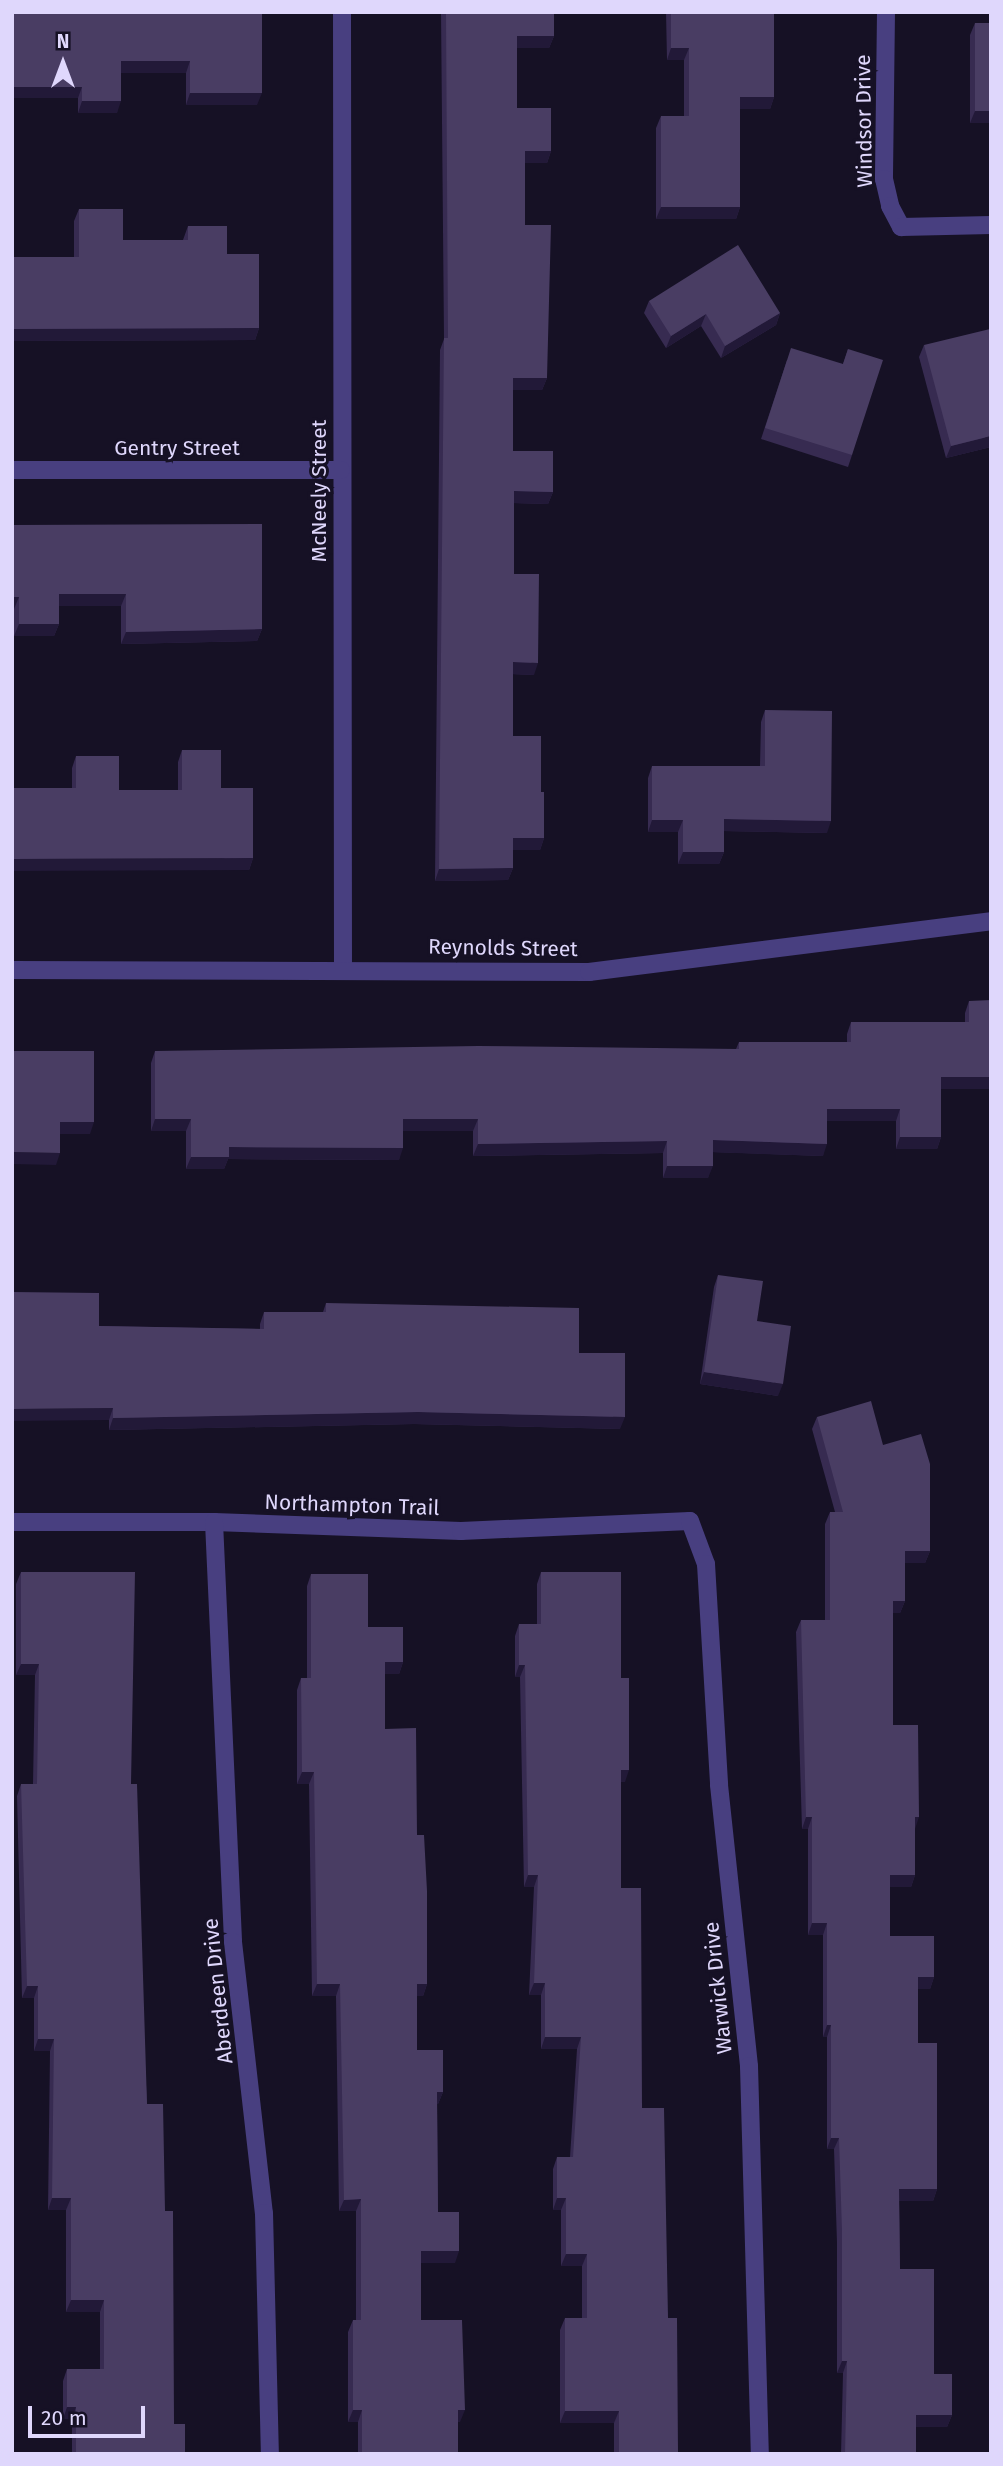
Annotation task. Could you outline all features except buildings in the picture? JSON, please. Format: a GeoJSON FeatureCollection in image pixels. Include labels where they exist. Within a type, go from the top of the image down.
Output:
{"type":"FeatureCollection","features":[{"type":"Feature","properties":{"kind":"street","name":"McNeely Street"},"geometry":{"type":"LineString","coordinates":[[342,12],[343,969]]}},
{"type":"Feature","properties":{"kind":"street","name":"Windsor Drive"},"geometry":{"type":"LineString","coordinates":[[886,12],[884,178],[901,227],[991,225]]}},
{"type":"Feature","properties":{"kind":"street","name":"Gentry Street"},"geometry":{"type":"LineString","coordinates":[[12,470],[341,470]]}},
{"type":"Feature","properties":{"kind":"street","name":"Reynolds Street"},"geometry":{"type":"LineString","coordinates":[[12,970],[343,969],[589,972],[991,921]]}},
{"type":"Feature","properties":{"kind":"street","name":"Northampton Trail"},"geometry":{"type":"LineString","coordinates":[[12,1522],[214,1522],[461,1531],[690,1521]]}},
{"type":"Feature","properties":{"kind":"street","name":"Warwick Drive"},"geometry":{"type":"LineString","coordinates":[[690,1521],[706,1564],[719,1785],[749,2066],[760,2454]]}},
{"type":"Feature","properties":{"kind":"street","name":"Aberdeen Drive"},"geometry":{"type":"LineString","coordinates":[[214,1522],[233,1942],[264,2213],[270,2454]]}}]}
